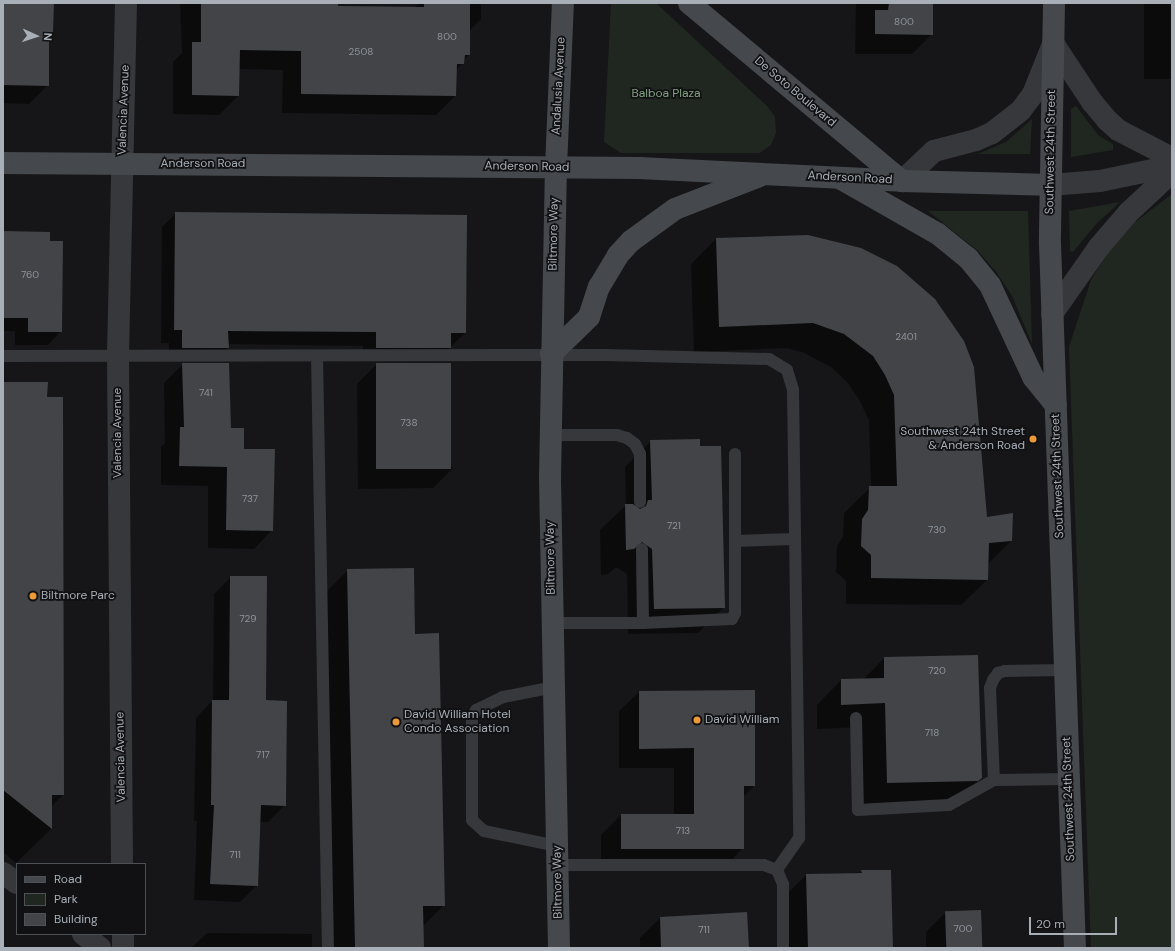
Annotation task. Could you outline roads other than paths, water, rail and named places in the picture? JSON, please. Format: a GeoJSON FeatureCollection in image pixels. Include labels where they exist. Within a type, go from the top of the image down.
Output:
{"type":"FeatureCollection","features":[{"type":"Feature","properties":{"kind":"street","name":"Valencia Avenue"},"geometry":{"type":"LineString","coordinates":[[122,863],[118,355],[126,3]]}},
{"type":"Feature","properties":{"kind":"street","name":"Andalusia Avenue"},"geometry":{"type":"LineString","coordinates":[[556,168],[563,3]]}},
{"type":"Feature","properties":{"kind":"street","name":"De Soto Boulevard"},"geometry":{"type":"LineString","coordinates":[[689,3],[902,181]]}},
{"type":"Feature","properties":{"kind":"street","name":"Southwest 24th Street"},"geometry":{"type":"LineString","coordinates":[[1054,3],[1050,185],[1052,314],[1075,948]]}},
{"type":"Feature","properties":{"kind":"street"},"geometry":{"type":"LineString","coordinates":[[902,181],[934,151],[976,140],[992,133],[1021,110],[1033,94],[1053,43]]}},
{"type":"Feature","properties":{"kind":"street"},"geometry":{"type":"LineString","coordinates":[[1053,43],[1092,102],[1107,120],[1118,130],[1172,158]]}},
{"type":"Feature","properties":{"kind":"street","name":"Anderson Road"},"geometry":{"type":"LineString","coordinates":[[3,163],[639,168],[902,181],[1050,185]]}},
{"type":"Feature","properties":{"kind":"street"},"geometry":{"type":"LineString","coordinates":[[1050,185],[1100,181],[1172,166]]}},
{"type":"Feature","properties":{"kind":"street","name":"Biltmore Way"},"geometry":{"type":"LineString","coordinates":[[556,168],[550,435],[559,948]]}},
{"type":"Feature","properties":{"kind":"street"},"geometry":{"type":"LineString","coordinates":[[1052,314],[1099,247],[1128,213],[1172,172]]}},
{"type":"Feature","properties":{"kind":"street"},"geometry":{"type":"LineString","coordinates":[[551,354],[589,317],[599,287],[618,255],[646,228],[675,209],[767,174]]}},
{"type":"Feature","properties":{"kind":"street"},"geometry":{"type":"LineString","coordinates":[[839,178],[938,234],[968,258],[990,285],[1033,377],[1056,405]]}},
{"type":"Feature","properties":{"kind":"street"},"geometry":{"type":"LineString","coordinates":[[3,873],[16,882]]}},
{"type":"Feature","properties":{"kind":"street"},"geometry":{"type":"LineString","coordinates":[[83,935],[100,948]]}},
{"type":"Feature","properties":{"kind":"street"},"geometry":{"type":"LineString","coordinates":[[123,935],[123,948]]}},
{"type":"Feature","properties":{"kind":"lane"},"geometry":{"type":"LineString","coordinates":[[3,356],[551,354],[769,359],[787,370],[792,390],[799,838],[777,870]]}},
{"type":"Feature","properties":{"kind":"lane"},"geometry":{"type":"LineString","coordinates":[[317,356],[328,948]]}},
{"type":"Feature","properties":{"kind":"lane"},"geometry":{"type":"LineString","coordinates":[[550,435],[617,435],[627,438],[635,444],[640,454],[640,502]]}},
{"type":"Feature","properties":{"kind":"lane"},"geometry":{"type":"LineString","coordinates":[[553,623],[643,623],[732,619],[735,613],[735,454]]}},
{"type":"Feature","properties":{"kind":"lane"},"geometry":{"type":"LineString","coordinates":[[735,541],[795,539]]}},
{"type":"Feature","properties":{"kind":"lane"},"geometry":{"type":"LineString","coordinates":[[642,549],[643,623]]}},
{"type":"Feature","properties":{"kind":"lane"},"geometry":{"type":"LineString","coordinates":[[994,780],[990,688],[993,680],[998,673],[1005,671],[1065,670]]}},
{"type":"Feature","properties":{"kind":"lane"},"geometry":{"type":"LineString","coordinates":[[554,687],[503,697],[476,710],[472,718],[472,820],[484,831],[557,856],[764,865],[777,870],[783,884],[783,948]]}},
{"type":"Feature","properties":{"kind":"lane"},"geometry":{"type":"LineString","coordinates":[[856,718],[858,810],[949,805],[994,780],[1068,779]]}},
{"type":"Feature","properties":{"kind":"place","name":"Southwest 24th Street & Anderson Road"},"geometry":{"type":"Point","coordinates":[1033,439]}},
{"type":"Feature","properties":{"kind":"place","name":"Biltmore Parc"},"geometry":{"type":"Point","coordinates":[33,596]}},
{"type":"Feature","properties":{"kind":"place","name":"David William"},"geometry":{"type":"Point","coordinates":[697,720]}},
{"type":"Feature","properties":{"kind":"place","name":"David William Hotel Condo Association"},"geometry":{"type":"Point","coordinates":[396,722]}},
{"type":"Feature","properties":{"kind":"park label","name":"Balboa Plaza"},"geometry":{"type":"Point","coordinates":[666,94]}}]}
